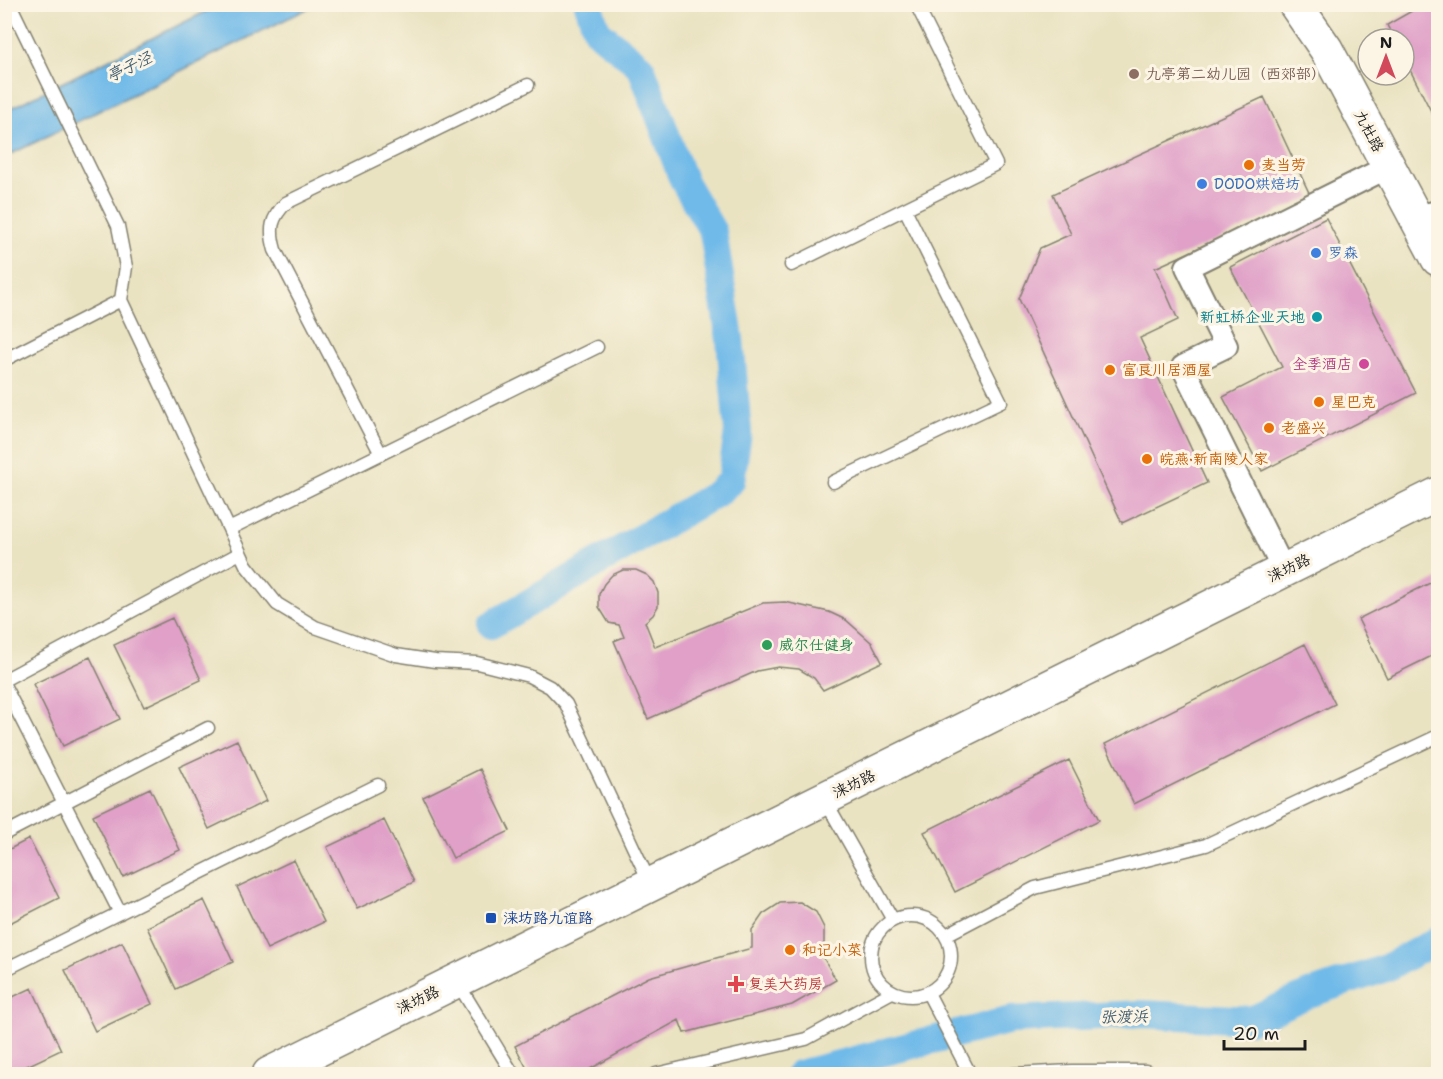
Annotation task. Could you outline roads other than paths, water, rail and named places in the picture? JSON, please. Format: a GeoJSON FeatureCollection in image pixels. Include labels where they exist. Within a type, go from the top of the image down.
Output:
{"type":"FeatureCollection","features":[{"type":"Feature","properties":{"kind":"street","name":"九杜路"},"geometry":{"type":"LineString","coordinates":[[1295,4],[1326,49],[1388,167],[1427,215],[1438,259]]}},
{"type":"Feature","properties":{"kind":"street"},"geometry":{"type":"LineString","coordinates":[[1284,571],[1183,367],[1226,346],[1187,267],[1388,167]]}},
{"type":"Feature","properties":{"kind":"street","name":"涞坊路"},"geometry":{"type":"LineString","coordinates":[[269,1074],[1438,494]]}},
{"type":"Feature","properties":{"kind":"lane"},"geometry":{"type":"LineString","coordinates":[[9,4],[118,226],[126,267],[122,300],[246,565],[278,604],[315,627],[396,655],[506,668],[550,687],[566,704],[651,885]]}},
{"type":"Feature","properties":{"kind":"lane"},"geometry":{"type":"LineString","coordinates":[[790,265],[996,164],[916,4]]}},
{"type":"Feature","properties":{"kind":"lane"},"geometry":{"type":"LineString","coordinates":[[381,454],[275,250],[270,233],[274,216],[286,203],[528,85]]}},
{"type":"Feature","properties":{"kind":"lane"},"geometry":{"type":"LineString","coordinates":[[833,482],[1000,402],[905,209]]}},
{"type":"Feature","properties":{"kind":"lane"},"geometry":{"type":"LineString","coordinates":[[4,360],[122,300]]}},
{"type":"Feature","properties":{"kind":"lane"},"geometry":{"type":"LineString","coordinates":[[229,529],[597,347]]}},
{"type":"Feature","properties":{"kind":"lane"},"geometry":{"type":"LineString","coordinates":[[4,680],[240,553]]}},
{"type":"Feature","properties":{"kind":"lane"},"geometry":{"type":"LineString","coordinates":[[4,685],[120,913]]}},
{"type":"Feature","properties":{"kind":"lane"},"geometry":{"type":"LineString","coordinates":[[4,834],[208,728]]}},
{"type":"Feature","properties":{"kind":"lane"},"geometry":{"type":"LineString","coordinates":[[946,935],[1035,888],[1206,845],[1438,735]]}},
{"type":"Feature","properties":{"kind":"lane"},"geometry":{"type":"LineString","coordinates":[[4,970],[378,785]]}},
{"type":"Feature","properties":{"kind":"lane"},"geometry":{"type":"LineString","coordinates":[[825,799],[893,920]]}},
{"type":"Feature","properties":{"kind":"lane"},"geometry":{"type":"LineString","coordinates":[[917,916],[928,919],[946,935],[951,948],[948,975],[939,986],[928,993],[910,996],[892,992],[882,984],[871,962],[875,937],[893,920],[917,916]]}},
{"type":"Feature","properties":{"kind":"lane"},"geometry":{"type":"LineString","coordinates":[[456,981],[513,1074]]}},
{"type":"Feature","properties":{"kind":"lane"},"geometry":{"type":"LineString","coordinates":[[656,1074],[806,1039],[892,992]]}},
{"type":"Feature","properties":{"kind":"lane"},"geometry":{"type":"LineString","coordinates":[[928,993],[970,1074]]}},
{"type":"Feature","properties":{"kind":"lane"},"geometry":{"type":"LineString","coordinates":[[1013,1074],[1146,1071],[1150,1074]]}},
{"type":"Feature","properties":{"kind":"water","name":"亭子泾"},"geometry":{"type":"Polygon","coordinates":[[[219,5],[315,5],[5,157],[5,111],[219,5]]]}},
{"type":"Feature","properties":{"kind":"waterway"},"geometry":{"type":"LineString","coordinates":[[491,625],[716,494],[731,481],[738,432],[730,339],[713,232],[683,180],[641,67],[597,31],[588,4]]}},
{"type":"Feature","properties":{"kind":"waterway","name":"张渡浜"},"geometry":{"type":"LineString","coordinates":[[799,1074],[1011,1020],[1143,1014],[1251,1020],[1309,994],[1386,968],[1438,940]]}},
{"type":"Feature","properties":{"kind":"place","name":"九亭第二幼儿园（西郊部）"},"geometry":{"type":"Point","coordinates":[1134,74]}},
{"type":"Feature","properties":{"kind":"place","name":"麦当劳"},"geometry":{"type":"Point","coordinates":[1249,165]}},
{"type":"Feature","properties":{"kind":"place","name":"DODO烘焙坊"},"geometry":{"type":"Point","coordinates":[1202,184]}},
{"type":"Feature","properties":{"kind":"place","name":"罗森"},"geometry":{"type":"Point","coordinates":[1316,253]}},
{"type":"Feature","properties":{"kind":"place","name":"新虹桥企业天地"},"geometry":{"type":"Point","coordinates":[1317,317]}},
{"type":"Feature","properties":{"kind":"place","name":"全季酒店"},"geometry":{"type":"Point","coordinates":[1364,364]}},
{"type":"Feature","properties":{"kind":"place","name":"富良川居酒屋"},"geometry":{"type":"Point","coordinates":[1110,370]}},
{"type":"Feature","properties":{"kind":"place","name":"星巴克"},"geometry":{"type":"Point","coordinates":[1319,402]}},
{"type":"Feature","properties":{"kind":"place","name":"老盛兴"},"geometry":{"type":"Point","coordinates":[1269,428]}},
{"type":"Feature","properties":{"kind":"place","name":"皖燕·新南陵人家"},"geometry":{"type":"Point","coordinates":[1147,459]}},
{"type":"Feature","properties":{"kind":"place","name":"威尔仕健身"},"geometry":{"type":"Point","coordinates":[767,645]}},
{"type":"Feature","properties":{"kind":"place","name":"涞坊路九谊路"},"geometry":{"type":"Point","coordinates":[491,918]}},
{"type":"Feature","properties":{"kind":"place","name":"和记小菜"},"geometry":{"type":"Point","coordinates":[790,950]}},
{"type":"Feature","properties":{"kind":"place","name":"复美大药房"},"geometry":{"type":"Point","coordinates":[736,984]}}]}
